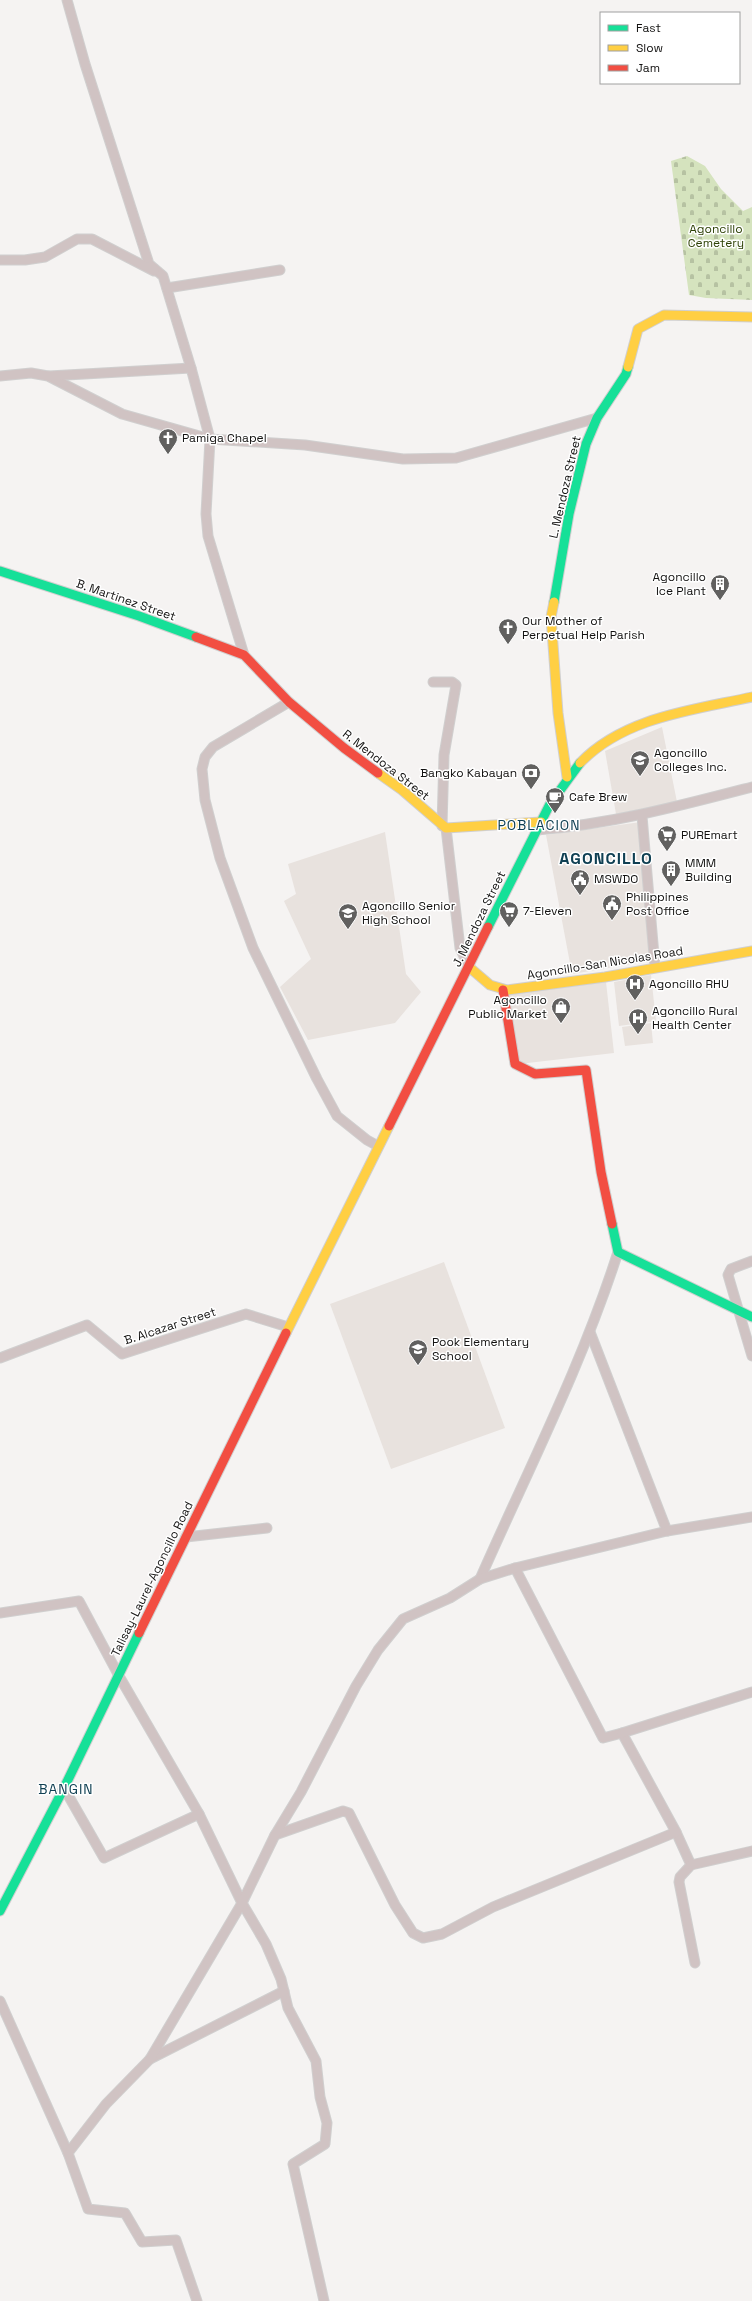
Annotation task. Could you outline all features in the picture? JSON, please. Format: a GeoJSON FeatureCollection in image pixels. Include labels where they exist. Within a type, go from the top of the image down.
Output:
{"type":"FeatureCollection","features":[{"type":"Feature","properties":{"kind":"main road","name":"L. Mendoza Street"},"geometry":{"type":"LineString","coordinates":[[567,777],[558,714],[551,616],[569,514],[586,444],[597,418],[626,374],[638,329],[664,315],[752,318]]}},
{"type":"Feature","properties":{"kind":"main road","name":"B. Martinez Street"},"geometry":{"type":"LineString","coordinates":[[0,571],[139,616],[244,654]]}},
{"type":"Feature","properties":{"kind":"main road","name":"R. Mendoza Street"},"geometry":{"type":"LineString","coordinates":[[244,654],[289,702],[344,748],[402,790],[444,827]]}},
{"type":"Feature","properties":{"kind":"main road","name":"J. Mendoza Street"},"geometry":{"type":"LineString","coordinates":[[324,1257],[378,1146],[539,826],[567,777],[597,746],[625,729],[666,717],[752,698]]}},
{"type":"Feature","properties":{"kind":"main road"},"geometry":{"type":"LineString","coordinates":[[444,827],[539,826]]}},
{"type":"Feature","properties":{"kind":"main road","name":"Agoncillo-San Nicolas Road"},"geometry":{"type":"LineString","coordinates":[[503,990],[605,977],[752,951]]}},
{"type":"Feature","properties":{"kind":"main road"},"geometry":{"type":"LineString","coordinates":[[469,967],[490,985],[503,990],[515,1064],[535,1074],[586,1070],[601,1172],[618,1252],[752,1317]]}},
{"type":"Feature","properties":{"kind":"main road","name":"Talisay-Laurel-Agoncillo Road"},"geometry":{"type":"LineString","coordinates":[[0,1911],[64,1788],[288,1327],[324,1257]]}},
{"type":"Feature","properties":{"kind":"street"},"geometry":{"type":"LineString","coordinates":[[67,0],[149,264],[163,276],[191,368],[210,439],[206,514],[208,536],[244,654]]}},
{"type":"Feature","properties":{"kind":"street"},"geometry":{"type":"LineString","coordinates":[[0,260],[25,260],[45,257],[77,239],[92,239],[163,276]]}},
{"type":"Feature","properties":{"kind":"street"},"geometry":{"type":"LineString","coordinates":[[167,288],[280,270]]}},
{"type":"Feature","properties":{"kind":"street"},"geometry":{"type":"LineString","coordinates":[[0,376],[31,373],[48,376],[191,368]]}},
{"type":"Feature","properties":{"kind":"street"},"geometry":{"type":"LineString","coordinates":[[48,376],[122,414],[210,439],[305,445],[403,459],[456,458],[597,418]]}},
{"type":"Feature","properties":{"kind":"street"},"geometry":{"type":"LineString","coordinates":[[433,682],[452,682],[456,685],[444,755],[444,827],[460,948],[469,967]]}},
{"type":"Feature","properties":{"kind":"street"},"geometry":{"type":"LineString","coordinates":[[289,702],[213,747],[205,757],[202,769],[205,800],[220,858],[253,948],[317,1079],[337,1116],[367,1140],[378,1146]]}},
{"type":"Feature","properties":{"kind":"street"},"geometry":{"type":"LineString","coordinates":[[539,826],[642,816],[752,788]]}},
{"type":"Feature","properties":{"kind":"street"},"geometry":{"type":"LineString","coordinates":[[642,816],[655,967]]}},
{"type":"Feature","properties":{"kind":"street"},"geometry":{"type":"LineString","coordinates":[[480,1579],[590,1332],[618,1252]]}},
{"type":"Feature","properties":{"kind":"street"},"geometry":{"type":"LineString","coordinates":[[752,1260],[731,1269],[728,1275],[740,1311],[752,1356]]}},
{"type":"Feature","properties":{"kind":"street","name":"B. Alcazar Street"},"geometry":{"type":"LineString","coordinates":[[0,1358],[87,1325],[122,1354],[246,1314],[288,1327]]}},
{"type":"Feature","properties":{"kind":"street"},"geometry":{"type":"LineString","coordinates":[[590,1332],[667,1531]]}},
{"type":"Feature","properties":{"kind":"street"},"geometry":{"type":"LineString","coordinates":[[68,2152],[106,2104],[150,2059],[242,1903],[276,1835],[301,1792],[356,1686],[382,1645],[403,1619],[450,1598],[480,1579],[515,1568],[667,1531],[752,1517]]}},
{"type":"Feature","properties":{"kind":"street"},"geometry":{"type":"LineString","coordinates":[[186,1537],[267,1528]]}},
{"type":"Feature","properties":{"kind":"street"},"geometry":{"type":"LineString","coordinates":[[515,1568],[602,1738],[752,1692]]}},
{"type":"Feature","properties":{"kind":"street"},"geometry":{"type":"LineString","coordinates":[[0,1613],[79,1600],[119,1676],[199,1814],[242,1903],[266,1944],[284,1991],[288,2008],[316,2062],[320,2097],[327,2123],[324,2144],[293,2164],[324,2301]]}},
{"type":"Feature","properties":{"kind":"street"},"geometry":{"type":"LineString","coordinates":[[622,1733],[676,1832],[691,1865]]}},
{"type":"Feature","properties":{"kind":"street"},"geometry":{"type":"LineString","coordinates":[[64,1788],[104,1858],[199,1814]]}},
{"type":"Feature","properties":{"kind":"street"},"geometry":{"type":"LineString","coordinates":[[276,1835],[338,1813],[349,1813],[396,1904],[413,1933],[423,1938],[442,1934],[493,1907],[676,1832]]}},
{"type":"Feature","properties":{"kind":"street"},"geometry":{"type":"LineString","coordinates":[[694,1963],[680,1878],[691,1865],[752,1851]]}},
{"type":"Feature","properties":{"kind":"street"},"geometry":{"type":"LineString","coordinates":[[150,2059],[284,1991]]}},
{"type":"Feature","properties":{"kind":"street"},"geometry":{"type":"LineString","coordinates":[[0,2001],[68,2152],[88,2209],[125,2213],[142,2242],[176,2240],[197,2301]]}},
{"type":"Feature","properties":{"kind":"shaded area","name":"Agoncillo Colleges Inc."},"geometry":{"type":"Polygon","coordinates":[[[662,727],[677,802],[616,814],[605,751],[662,727]]]}},
{"type":"Feature","properties":{"kind":"shaded area"},"geometry":{"type":"Polygon","coordinates":[[[641,822],[650,961],[572,974],[546,835],[641,822]]]}},
{"type":"Feature","properties":{"kind":"shaded area","name":"Agoncillo Senior High School"},"geometry":{"type":"Polygon","coordinates":[[[385,832],[406,974],[421,992],[395,1023],[308,1040],[280,987],[311,959],[284,901],[296,894],[288,864],[385,832]]]}},
{"type":"Feature","properties":{"kind":"shaded area","name":"Agoncillo RHU"},"geometry":{"type":"Polygon","coordinates":[[[651,975],[656,1021],[619,1026],[614,982],[651,975]]]}},
{"type":"Feature","properties":{"kind":"shaded area","name":"Agoncillo Public Market"},"geometry":{"type":"Polygon","coordinates":[[[606,982],[614,1053],[519,1064],[508,995],[606,982]]]}},
{"type":"Feature","properties":{"kind":"shaded area","name":"Agoncillo Rural Health Center"},"geometry":{"type":"Polygon","coordinates":[[[651,1023],[653,1043],[625,1046],[622,1027],[651,1023]]]}},
{"type":"Feature","properties":{"kind":"shaded area","name":"Pook Elementary School"},"geometry":{"type":"Polygon","coordinates":[[[444,1262],[505,1428],[391,1469],[330,1304],[444,1262]]]}},
{"type":"Feature","properties":{"kind":"green space","name":"Agoncillo Cemetery"},"geometry":{"type":"Polygon","coordinates":[[[687,156],[705,166],[721,189],[743,211],[752,207],[752,300],[706,298],[689,295],[671,161],[687,156]]]}},
{"type":"Feature","properties":{"kind":"traffic: fast"},"geometry":{"type":"LineString","coordinates":[[554,602],[569,514],[586,444],[597,418],[626,374],[628,367]]}},
{"type":"Feature","properties":{"kind":"traffic: fast"},"geometry":{"type":"LineString","coordinates":[[0,571],[139,616],[196,637]]}},
{"type":"Feature","properties":{"kind":"traffic: fast"},"geometry":{"type":"LineString","coordinates":[[488,927],[550,804],[580,763]]}},
{"type":"Feature","properties":{"kind":"traffic: fast"},"geometry":{"type":"LineString","coordinates":[[612,1224],[618,1252],[752,1317]]}},
{"type":"Feature","properties":{"kind":"traffic: fast"},"geometry":{"type":"LineString","coordinates":[[0,1911],[64,1788],[139,1633]]}},
{"type":"Feature","properties":{"kind":"traffic: slow"},"geometry":{"type":"LineString","coordinates":[[628,367],[638,329],[664,315],[752,317]]}},
{"type":"Feature","properties":{"kind":"traffic: slow"},"geometry":{"type":"LineString","coordinates":[[554,602],[551,617],[558,713],[567,777]]}},
{"type":"Feature","properties":{"kind":"traffic: slow"},"geometry":{"type":"LineString","coordinates":[[580,763],[598,747],[617,735],[638,725],[683,711],[752,697]]}},
{"type":"Feature","properties":{"kind":"traffic: slow"},"geometry":{"type":"LineString","coordinates":[[378,773],[402,790],[446,828],[541,822]]}},
{"type":"Feature","properties":{"kind":"traffic: slow"},"geometry":{"type":"LineString","coordinates":[[469,967],[490,985],[507,990],[605,977],[752,951]]}},
{"type":"Feature","properties":{"kind":"traffic: slow"},"geometry":{"type":"LineString","coordinates":[[286,1333],[389,1126]]}},
{"type":"Feature","properties":{"kind":"traffic: jam"},"geometry":{"type":"LineString","coordinates":[[196,637],[244,655],[289,702],[344,748],[378,773]]}},
{"type":"Feature","properties":{"kind":"traffic: jam"},"geometry":{"type":"LineString","coordinates":[[389,1126],[488,927]]}},
{"type":"Feature","properties":{"kind":"traffic: jam"},"geometry":{"type":"LineString","coordinates":[[503,990],[515,1064],[535,1074],[586,1070],[601,1172],[612,1224]]}},
{"type":"Feature","properties":{"kind":"traffic: jam"},"geometry":{"type":"LineString","coordinates":[[139,1633],[286,1333]]}},
{"type":"Feature","properties":{"kind":"place","name":"Pamiga Chapel"},"geometry":{"type":"Point","coordinates":[168,455]}},
{"type":"Feature","properties":{"kind":"place","name":"Agoncillo Ice Plant"},"geometry":{"type":"Point","coordinates":[720,601]}},
{"type":"Feature","properties":{"kind":"place","name":"Our Mother of Perpetual Help Parish"},"geometry":{"type":"Point","coordinates":[508,645]}},
{"type":"Feature","properties":{"kind":"place","name":"Agoncillo Colleges Inc."},"geometry":{"type":"Point","coordinates":[640,777]}},
{"type":"Feature","properties":{"kind":"place","name":"Bangko Kabayan"},"geometry":{"type":"Point","coordinates":[531,790]}},
{"type":"Feature","properties":{"kind":"place","name":"Cafe Brew"},"geometry":{"type":"Point","coordinates":[555,814]}},
{"type":"Feature","properties":{"kind":"place","name":"PUREmart"},"geometry":{"type":"Point","coordinates":[667,852]}},
{"type":"Feature","properties":{"kind":"place","name":"MMM Building"},"geometry":{"type":"Point","coordinates":[671,887]}},
{"type":"Feature","properties":{"kind":"place","name":"MSWDO"},"geometry":{"type":"Point","coordinates":[580,896]}},
{"type":"Feature","properties":{"kind":"place","name":"Philippines Post Office"},"geometry":{"type":"Point","coordinates":[612,921]}},
{"type":"Feature","properties":{"kind":"place","name":"7-Eleven"},"geometry":{"type":"Point","coordinates":[509,928]}},
{"type":"Feature","properties":{"kind":"place","name":"Agoncillo Senior High School"},"geometry":{"type":"Point","coordinates":[348,930]}},
{"type":"Feature","properties":{"kind":"place","name":"Agoncillo RHU"},"geometry":{"type":"Point","coordinates":[635,1001]}},
{"type":"Feature","properties":{"kind":"place","name":"Agoncillo Public Market"},"geometry":{"type":"Point","coordinates":[561,1024]}},
{"type":"Feature","properties":{"kind":"place","name":"Agoncillo Rural Health Center"},"geometry":{"type":"Point","coordinates":[638,1035]}},
{"type":"Feature","properties":{"kind":"place","name":"Pook Elementary School"},"geometry":{"type":"Point","coordinates":[418,1366]}},
{"type":"Feature","properties":{"kind":"district","name":"POBLACION"},"geometry":{"type":"Point","coordinates":[539,825]}},
{"type":"Feature","properties":{"kind":"district","name":"AGONCILLO"},"geometry":{"type":"Point","coordinates":[606,858]}},
{"type":"Feature","properties":{"kind":"district","name":"BANGIN"},"geometry":{"type":"Point","coordinates":[66,1789]}}]}
